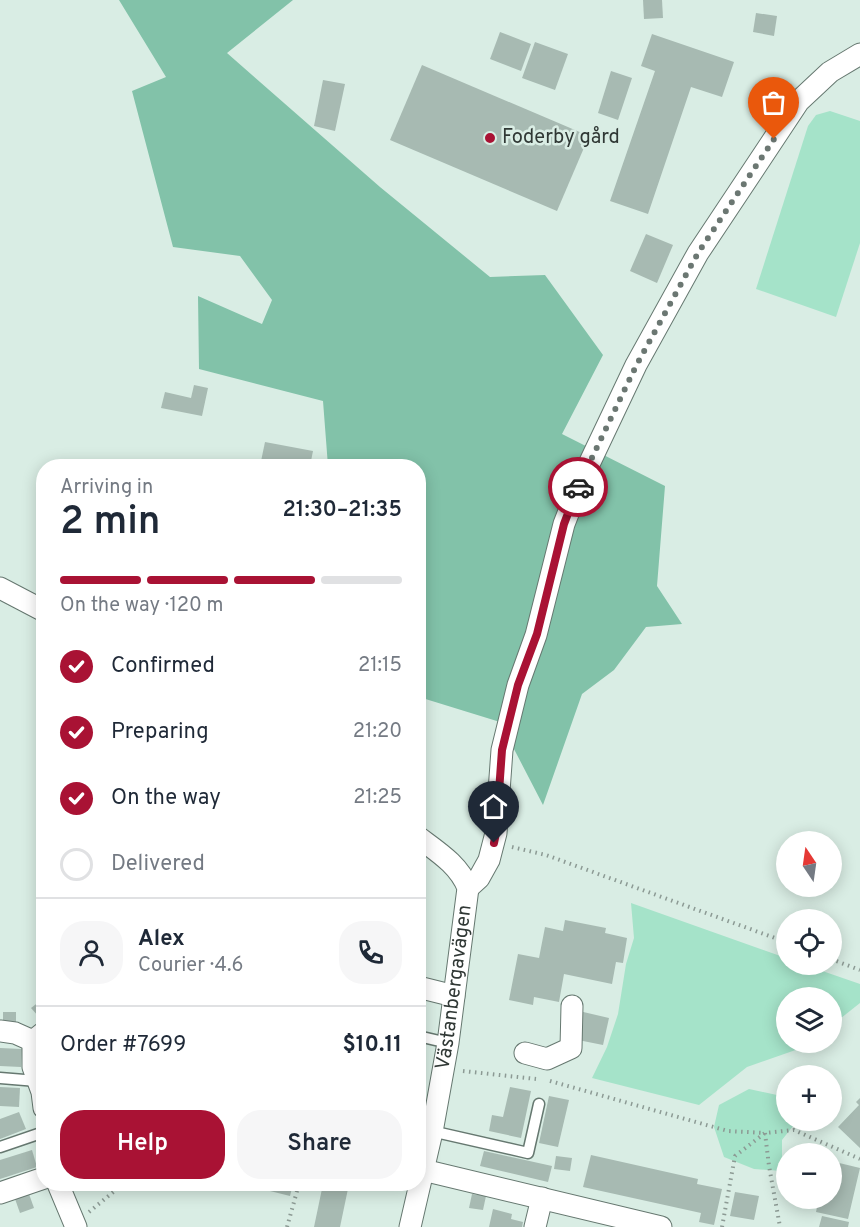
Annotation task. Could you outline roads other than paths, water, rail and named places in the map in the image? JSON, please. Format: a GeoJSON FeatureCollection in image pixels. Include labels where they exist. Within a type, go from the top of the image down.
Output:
{"type":"FeatureCollection","features":[{"type":"Feature","properties":{"kind":"street"},"geometry":{"type":"LineString","coordinates":[[468,888],[479,878],[489,860],[494,843],[502,750],[518,685],[537,634],[564,524],[580,483],[636,366],[698,253],[799,101],[830,72],[860,54]]}},
{"type":"Feature","properties":{"kind":"street"},"geometry":{"type":"LineString","coordinates":[[0,588],[36,607]]}},
{"type":"Feature","properties":{"kind":"street","name":"Västanbergavägen"},"geometry":{"type":"LineString","coordinates":[[426,843],[463,875],[468,888],[448,1043],[426,1127]]}},
{"type":"Feature","properties":{"kind":"street"},"geometry":{"type":"LineString","coordinates":[[426,989],[454,996]]}},
{"type":"Feature","properties":{"kind":"street"},"geometry":{"type":"LineString","coordinates":[[525,1053],[547,1059],[571,1048],[572,1006]]}},
{"type":"Feature","properties":{"kind":"street"},"geometry":{"type":"LineString","coordinates":[[0,1031],[36,1037]]}},
{"type":"Feature","properties":{"kind":"street"},"geometry":{"type":"LineString","coordinates":[[36,1049],[33,1067],[36,1078]]}},
{"type":"Feature","properties":{"kind":"street"},"geometry":{"type":"LineString","coordinates":[[426,1171],[662,1227]]}},
{"type":"Feature","properties":{"kind":"street"},"geometry":{"type":"LineString","coordinates":[[0,1193],[36,1181]]}},
{"type":"Feature","properties":{"kind":"street"},"geometry":{"type":"LineString","coordinates":[[61,1191],[76,1226]]}},
{"type":"Feature","properties":{"kind":"street","name":"Västanbergavägen"},"geometry":{"type":"LineString","coordinates":[[410,1227],[418,1191]]}},
{"type":"Feature","properties":{"kind":"street"},"geometry":{"type":"LineString","coordinates":[[535,1227],[542,1198]]}},
{"type":"Feature","properties":{"kind":"lane"},"geometry":{"type":"LineString","coordinates":[[426,1038],[448,1043]]}},
{"type":"Feature","properties":{"kind":"lane"},"geometry":{"type":"LineString","coordinates":[[0,1078],[36,1081]]}},
{"type":"Feature","properties":{"kind":"lane"},"geometry":{"type":"LineString","coordinates":[[426,1130],[528,1153],[539,1104]]}},
{"type":"Feature","properties":{"kind":"lane"},"geometry":{"type":"LineString","coordinates":[[0,1147],[36,1135]]}},
{"type":"Feature","properties":{"kind":"place","name":"Foderby gård"},"geometry":{"type":"Point","coordinates":[490,138]}}]}
